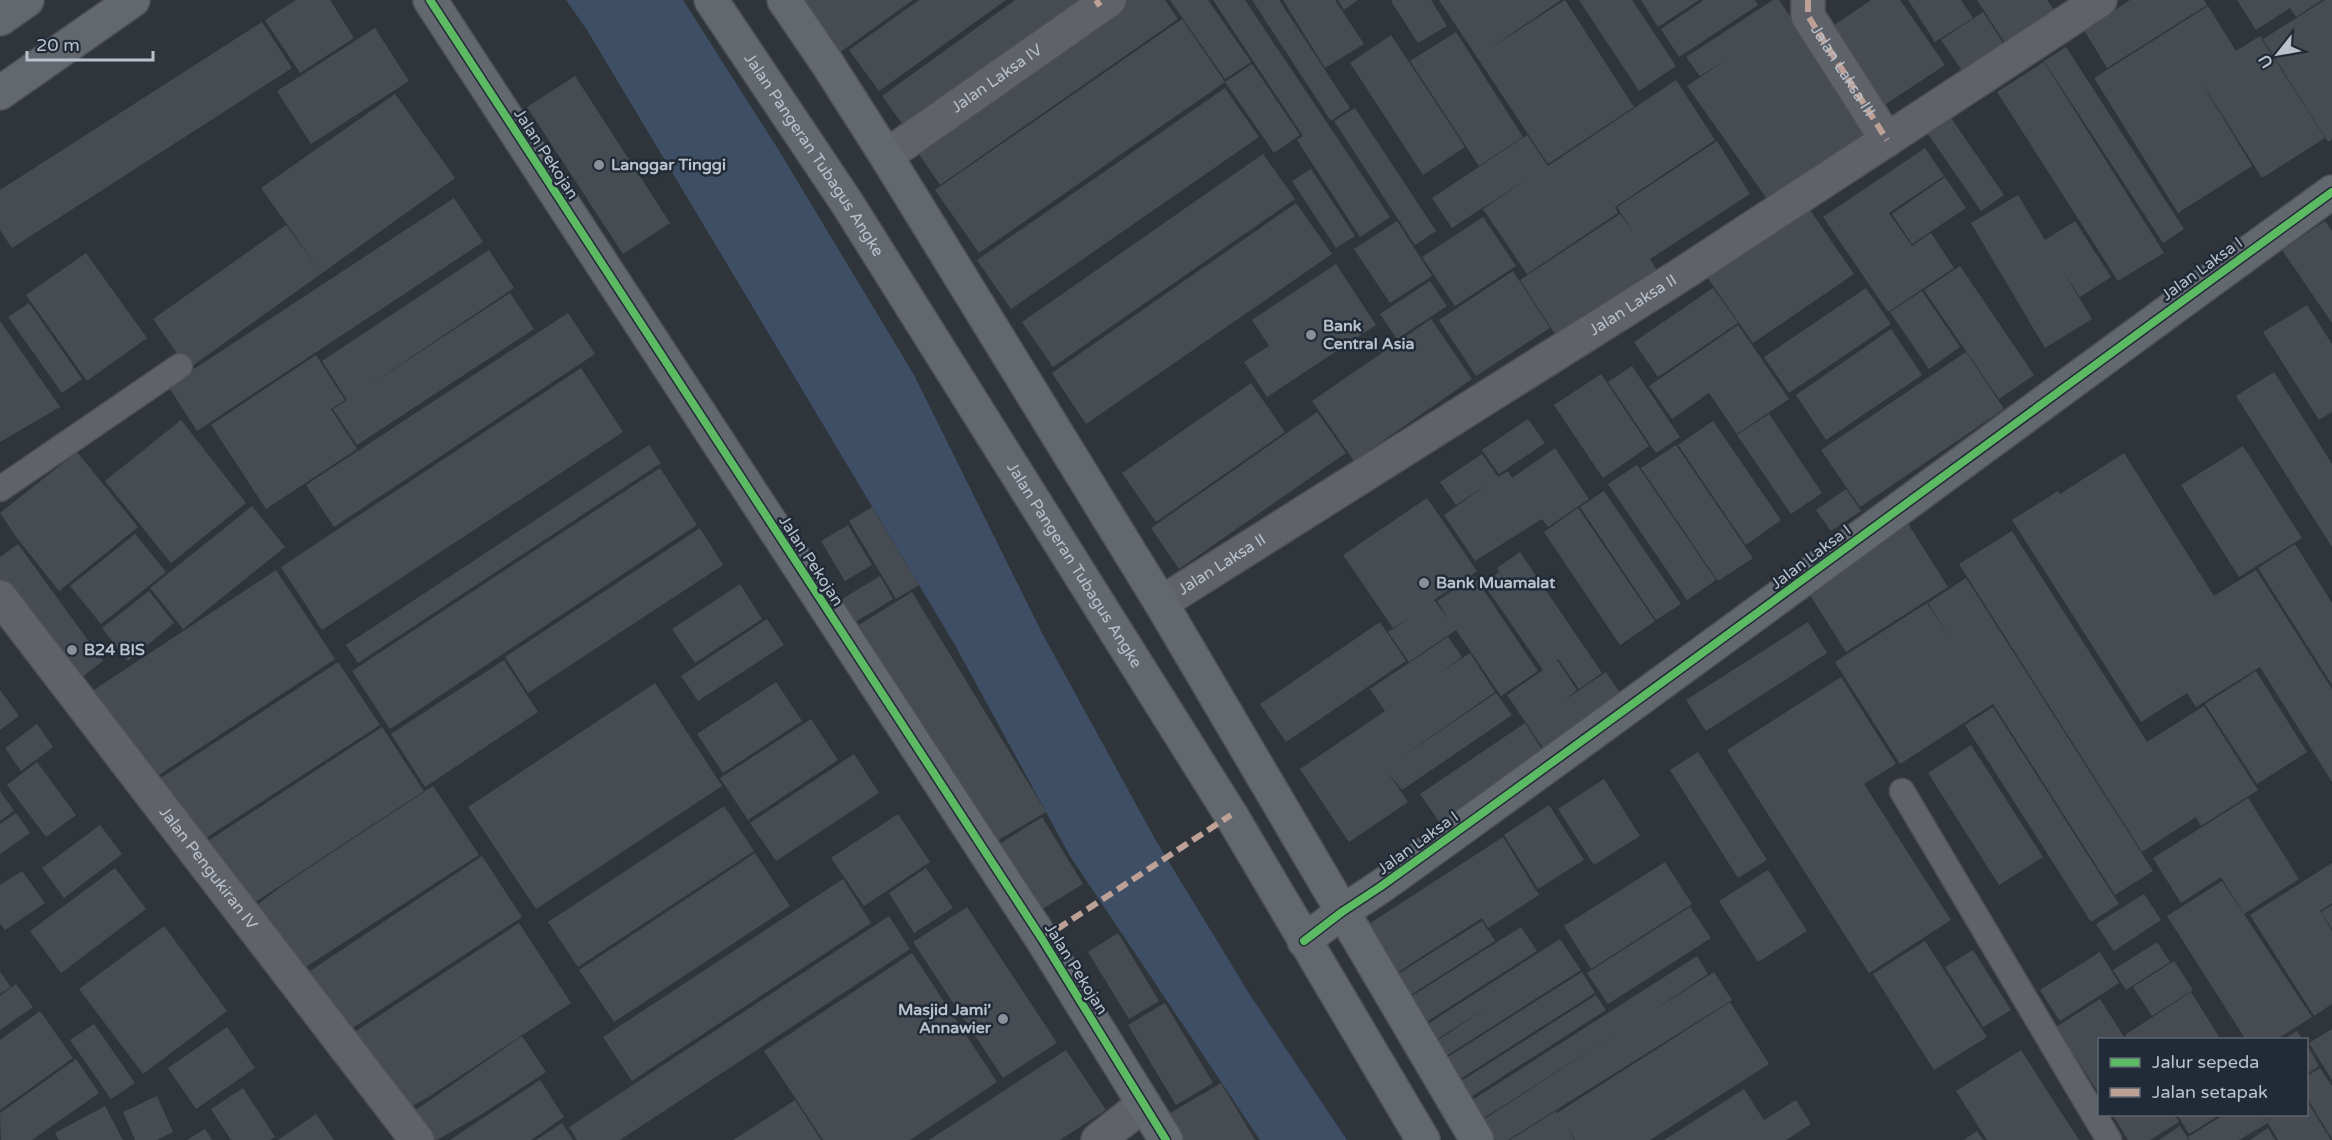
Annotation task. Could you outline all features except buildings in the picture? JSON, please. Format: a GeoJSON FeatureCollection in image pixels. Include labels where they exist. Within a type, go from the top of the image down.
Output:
{"type":"FeatureCollection","features":[{"type":"Feature","properties":{"kind":"street"},"geometry":{"type":"LineString","coordinates":[[0,19],[27,0]]}},
{"type":"Feature","properties":{"kind":"street"},"geometry":{"type":"LineString","coordinates":[[0,93],[133,0]]}},
{"type":"Feature","properties":{"kind":"street","name":"Jalan Pekojan"},"geometry":{"type":"LineString","coordinates":[[430,0],[1035,929],[1166,1140]]}},
{"type":"Feature","properties":{"kind":"street","name":"Jalan Pangeran Tubagus Angke"},"geometry":{"type":"LineString","coordinates":[[711,0],[860,223],[1231,815],[1423,1140]]}},
{"type":"Feature","properties":{"kind":"street"},"geometry":{"type":"LineString","coordinates":[[784,0],[885,154],[1161,603],[1477,1140]]}},
{"type":"Feature","properties":{"kind":"street","name":"Jalan Laksa III"},"geometry":{"type":"LineString","coordinates":[[1808,0],[1808,16],[1887,140]]}},
{"type":"Feature","properties":{"kind":"street","name":"Jalan Laksa II"},"geometry":{"type":"LineString","coordinates":[[1161,603],[1579,340],[2100,0]]}},
{"type":"Feature","properties":{"kind":"street","name":"Jalan Laksa IV"},"geometry":{"type":"LineString","coordinates":[[885,154],[902,145],[1102,2]]}},
{"type":"Feature","properties":{"kind":"street","name":"Jalan Laksa I"},"geometry":{"type":"LineString","coordinates":[[1304,941],[1663,684],[1975,451],[2332,192]]}},
{"type":"Feature","properties":{"kind":"street","name":"Jalan Pengukiran IV"},"geometry":{"type":"LineString","coordinates":[[0,597],[417,1140]]}},
{"type":"Feature","properties":{"kind":"street"},"geometry":{"type":"LineString","coordinates":[[1098,1140],[1144,1104]]}},
{"type":"Feature","properties":{"kind":"lane"},"geometry":{"type":"LineString","coordinates":[[0,489],[180,366]]}},
{"type":"Feature","properties":{"kind":"lane"},"geometry":{"type":"LineString","coordinates":[[1902,791],[2109,1140]]}},
{"type":"Feature","properties":{"kind":"water"},"geometry":{"type":"Polygon","coordinates":[[[566,0],[683,0],[778,149],[914,375],[1042,633],[1155,839],[1250,995],[1347,1140],[1260,1140],[1070,856],[955,645],[587,30],[566,0]]]}},
{"type":"Feature","properties":{"kind":"marked path"},"geometry":{"type":"LineString","coordinates":[[1096,0],[1100,6]]}},
{"type":"Feature","properties":{"kind":"marked path"},"geometry":{"type":"LineString","coordinates":[[1808,0],[1808,16],[1887,140]]}},
{"type":"Feature","properties":{"kind":"marked path"},"geometry":{"type":"LineString","coordinates":[[1042,939],[1231,815]]}},
{"type":"Feature","properties":{"kind":"cycle path"},"geometry":{"type":"LineString","coordinates":[[430,0],[1042,939],[1166,1140]]}},
{"type":"Feature","properties":{"kind":"cycle path"},"geometry":{"type":"LineString","coordinates":[[1304,941],[1619,714],[2332,192]]}},
{"type":"Feature","properties":{"kind":"place","name":"Langgar Tinggi"},"geometry":{"type":"Point","coordinates":[599,165]}},
{"type":"Feature","properties":{"kind":"place","name":"Bank Central Asia"},"geometry":{"type":"Point","coordinates":[1311,335]}},
{"type":"Feature","properties":{"kind":"place","name":"Bank Muamalat"},"geometry":{"type":"Point","coordinates":[1424,583]}},
{"type":"Feature","properties":{"kind":"place","name":"B24 BIS"},"geometry":{"type":"Point","coordinates":[72,650]}},
{"type":"Feature","properties":{"kind":"place","name":"Masjid Jami' Annawier"},"geometry":{"type":"Point","coordinates":[1003,1019]}}]}
